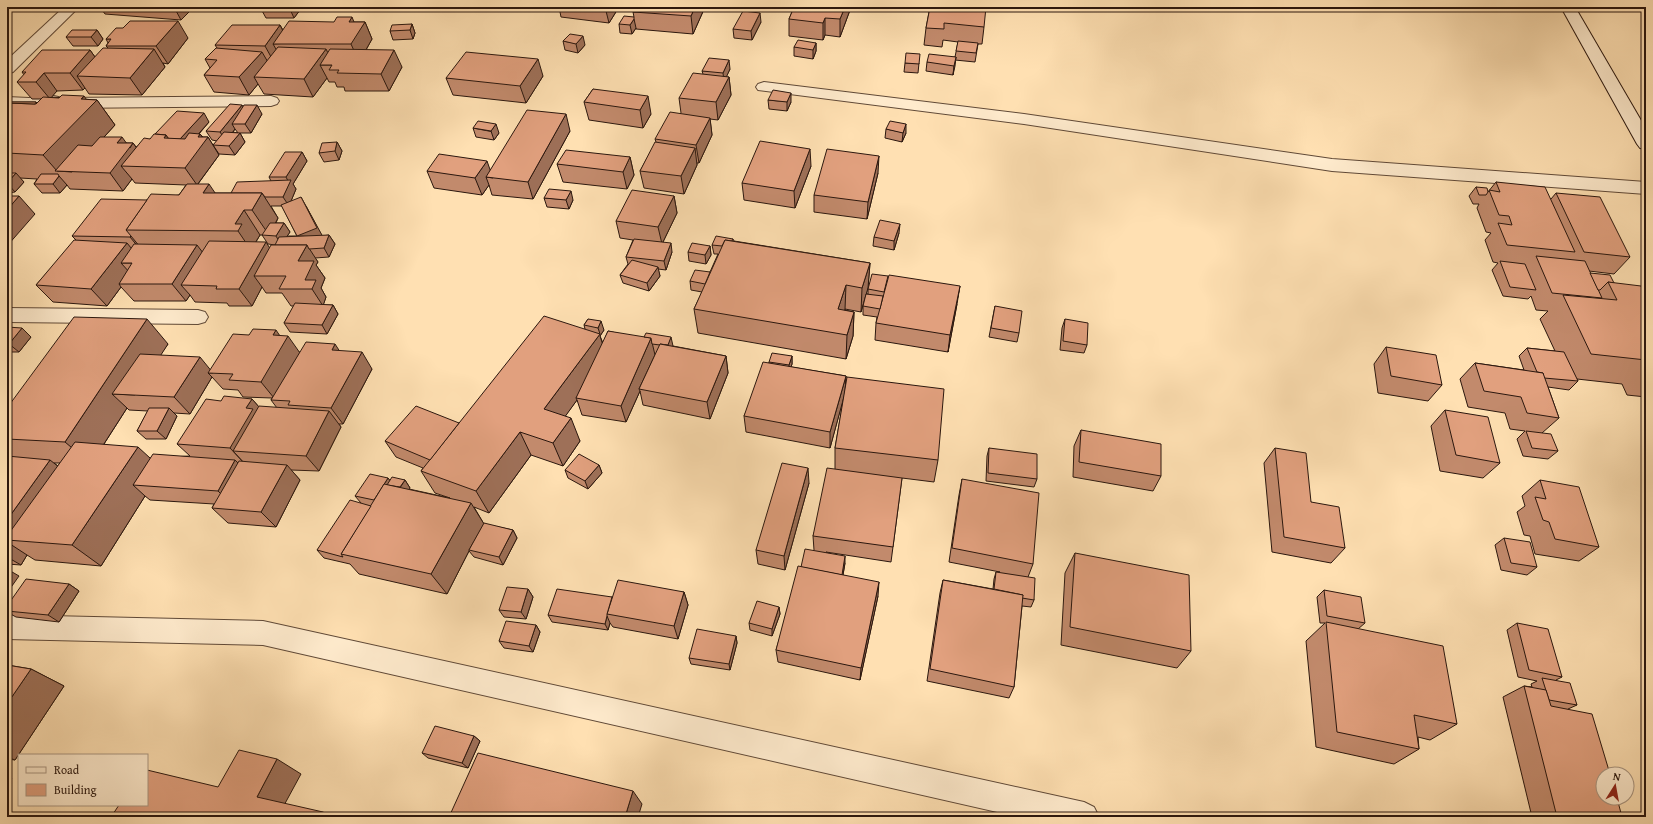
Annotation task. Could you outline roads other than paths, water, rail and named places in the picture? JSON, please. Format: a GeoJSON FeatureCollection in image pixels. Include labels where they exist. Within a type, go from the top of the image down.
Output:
{"type":"FeatureCollection","features":[{"type":"Feature","properties":{"kind":"street"},"geometry":{"type":"LineString","coordinates":[[7,69],[72,7]]}},
{"type":"Feature","properties":{"kind":"street"},"geometry":{"type":"LineString","coordinates":[[1568,7],[1645,140]]}},
{"type":"Feature","properties":{"kind":"street"},"geometry":{"type":"LineString","coordinates":[[764,87],[1024,119],[1332,165],[1646,188]]}},
{"type":"Feature","properties":{"kind":"street"},"geometry":{"type":"LineString","coordinates":[[7,102],[29,103],[49,100],[63,103],[271,102]]}},
{"type":"Feature","properties":{"kind":"street"},"geometry":{"type":"LineString","coordinates":[[7,315],[198,317]]}},
{"type":"Feature","properties":{"kind":"street"},"geometry":{"type":"LineString","coordinates":[[7,627],[263,633],[1084,817]]}}]}
